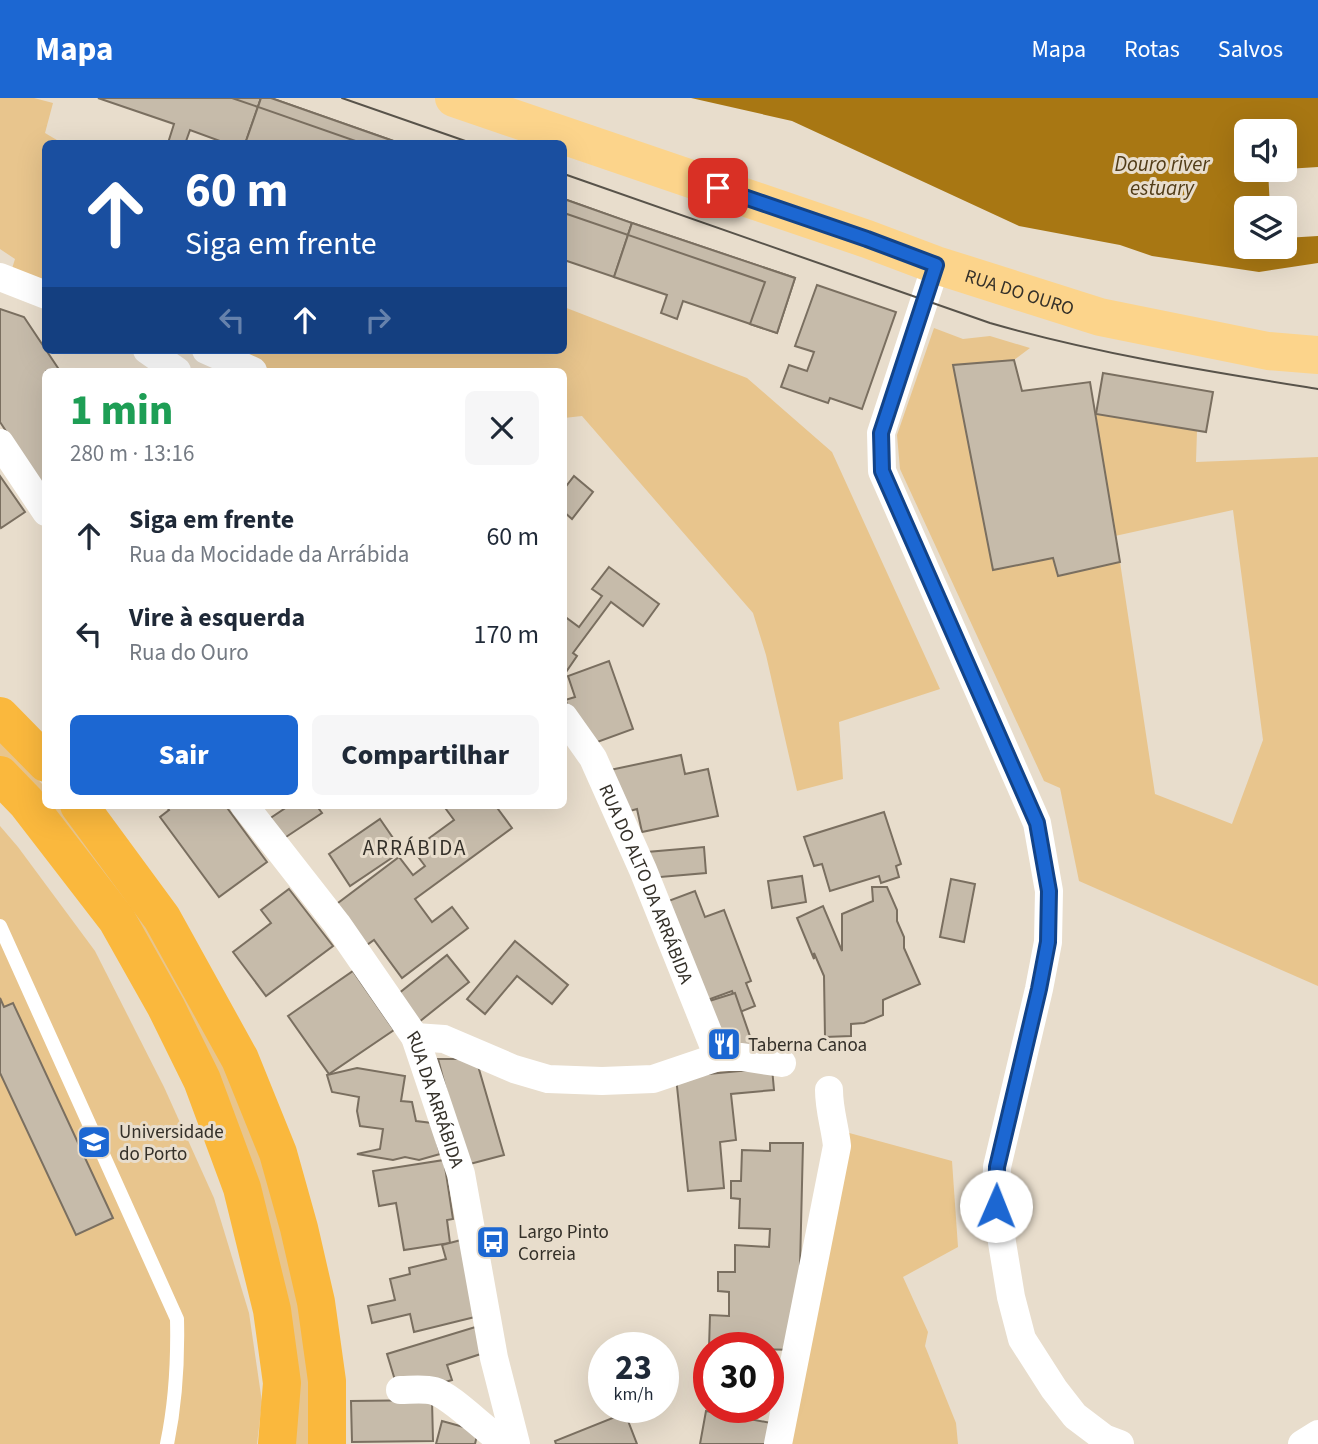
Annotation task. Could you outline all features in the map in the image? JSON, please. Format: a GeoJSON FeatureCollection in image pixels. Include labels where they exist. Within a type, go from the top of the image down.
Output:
{"type":"FeatureCollection","features":[{"type":"Feature","properties":{"kind":"highway"},"geometry":{"type":"LineString","coordinates":[[0,716],[42,759]]}},
{"type":"Feature","properties":{"kind":"highway"},"geometry":{"type":"LineString","coordinates":[[0,775],[26,802],[117,920],[166,1007],[202,1080],[242,1188],[272,1310],[282,1383],[277,1444]]}},
{"type":"Feature","properties":{"kind":"highway"},"geometry":{"type":"LineString","coordinates":[[82,809],[162,918],[240,1059],[278,1153],[316,1302],[327,1381],[327,1444]]}},
{"type":"Feature","properties":{"kind":"main road","name":"RUA DO OURO"},"geometry":{"type":"LineString","coordinates":[[454,98],[936,265],[1100,317],[1268,351],[1318,355]]}},
{"type":"Feature","properties":{"kind":"street"},"geometry":{"type":"LineString","coordinates":[[936,265],[881,433],[882,471],[1037,823],[1049,891],[1048,942],[997,1167],[996,1206],[1011,1297],[1022,1339],[1075,1416],[1104,1438],[1120,1444]]}},
{"type":"Feature","properties":{"kind":"street"},"geometry":{"type":"LineString","coordinates":[[0,276],[42,293]]}},
{"type":"Feature","properties":{"kind":"street"},"geometry":{"type":"LineString","coordinates":[[152,354],[173,368]]}},
{"type":"Feature","properties":{"kind":"street"},"geometry":{"type":"LineString","coordinates":[[215,354],[246,368]]}},
{"type":"Feature","properties":{"kind":"street"},"geometry":{"type":"LineString","coordinates":[[0,443],[42,506]]}},
{"type":"Feature","properties":{"kind":"street","name":"RUA DO ALTO DA ARRÁBIDA"},"geometry":{"type":"LineString","coordinates":[[567,722],[593,758],[643,870],[718,1057]]}},
{"type":"Feature","properties":{"kind":"street","name":"RUA DA ARRÁBIDA"},"geometry":{"type":"LineString","coordinates":[[247,809],[337,924],[415,1037],[461,1174],[494,1358],[516,1444]]}},
{"type":"Feature","properties":{"kind":"street"},"geometry":{"type":"LineString","coordinates":[[415,1037],[444,1039],[503,1065],[548,1079],[653,1079],[718,1057],[742,1057],[782,1063]]}},
{"type":"Feature","properties":{"kind":"street"},"geometry":{"type":"LineString","coordinates":[[778,1444],[836,1146],[835,1129],[829,1109],[829,1090]]}},
{"type":"Feature","properties":{"kind":"street"},"geometry":{"type":"LineString","coordinates":[[400,1390],[434,1391],[506,1444]]}},
{"type":"Feature","properties":{"kind":"street"},"geometry":{"type":"LineString","coordinates":[[1302,1444],[1318,1434]]}},
{"type":"Feature","properties":{"kind":"lane"},"geometry":{"type":"LineString","coordinates":[[0,926],[177,1318],[175,1403],[167,1444]]}},
{"type":"Feature","properties":{"kind":"shaded area"},"geometry":{"type":"Polygon","coordinates":[[[0,98],[34,98],[53,103],[45,133],[57,140],[42,140],[42,286],[10,275],[15,259],[0,249],[0,98]]]}},
{"type":"Feature","properties":{"kind":"shaded area"},"geometry":{"type":"Polygon","coordinates":[[[567,308],[747,378],[832,452],[940,689],[839,722],[843,779],[797,791],[766,655],[753,613],[582,416],[567,418],[567,368],[268,368],[238,354],[567,354],[567,308]]]}},
{"type":"Feature","properties":{"kind":"shaded area"},"geometry":{"type":"Polygon","coordinates":[[[934,328],[963,339],[990,336],[1030,348],[1014,360],[1057,576],[1120,562],[1155,794],[1232,824],[1263,740],[1233,510],[1115,536],[1096,414],[1197,431],[1196,462],[1318,457],[1318,986],[1079,881],[1060,788],[1044,781],[900,469],[897,435],[934,328]]]}},
{"type":"Feature","properties":{"kind":"shaded area"},"geometry":{"type":"Polygon","coordinates":[[[0,740],[42,784],[42,809],[65,809],[167,952],[223,1062],[265,1167],[295,1277],[305,1333],[311,1444],[291,1444],[246,1159],[0,762],[0,740]]]}},
{"type":"Feature","properties":{"kind":"shaded area","name":"Universidade do Porto"},"geometry":{"type":"Polygon","coordinates":[[[0,826],[95,951],[164,1087],[214,1198],[249,1313],[262,1402],[257,1444],[0,1444],[0,826]]]}},
{"type":"Feature","properties":{"kind":"shaded area"},"geometry":{"type":"Polygon","coordinates":[[[842,1131],[952,1161],[958,1247],[903,1277],[928,1332],[925,1346],[956,1423],[958,1444],[787,1444],[842,1131]]]}},
{"type":"Feature","properties":{"kind":"water","name":"Douro river estuary"},"geometry":{"type":"Polygon","coordinates":[[[691,98],[1318,98],[1318,263],[1259,272],[1152,256],[1120,245],[1019,226],[792,121],[691,98]]]}},
{"type":"Feature","properties":{"kind":"pier"},"geometry":{"type":"Polygon","coordinates":[[[1318,167],[1318,236],[1297,237],[1297,196],[1269,196],[1269,182],[1297,182],[1297,168],[1318,167]]]}},
{"type":"Feature","properties":{"kind":"building"},"geometry":{"type":"Polygon","coordinates":[[[98,98],[261,98],[246,140],[217,140],[190,130],[186,140],[169,140],[174,124],[98,98]]]}},
{"type":"Feature","properties":{"kind":"building"},"geometry":{"type":"Polygon","coordinates":[[[232,98],[261,98],[258,107],[232,98]]]}},
{"type":"Feature","properties":{"kind":"building"},"geometry":{"type":"Polygon","coordinates":[[[261,98],[271,98],[391,140],[246,140],[261,98]]]}},
{"type":"Feature","properties":{"kind":"building"},"geometry":{"type":"Polygon","coordinates":[[[261,98],[271,98],[391,140],[353,140],[258,107],[261,98]]]}},
{"type":"Feature","properties":{"kind":"building"},"geometry":{"type":"Polygon","coordinates":[[[567,200],[632,223],[614,277],[567,261],[567,200]]]}},
{"type":"Feature","properties":{"kind":"building"},"geometry":{"type":"Polygon","coordinates":[[[567,200],[632,223],[628,235],[567,214],[567,200]]]}},
{"type":"Feature","properties":{"kind":"building"},"geometry":{"type":"Polygon","coordinates":[[[632,223],[795,278],[777,333],[683,301],[677,319],[661,313],[667,295],[614,277],[632,223]]]}},
{"type":"Feature","properties":{"kind":"building"},"geometry":{"type":"Polygon","coordinates":[[[632,223],[795,278],[777,333],[750,324],[765,282],[628,235],[632,223]]]}},
{"type":"Feature","properties":{"kind":"building"},"geometry":{"type":"Polygon","coordinates":[[[817,285],[896,312],[862,409],[830,398],[828,403],[781,387],[789,365],[807,371],[814,352],[795,346],[817,285]]]}},
{"type":"Feature","properties":{"kind":"building"},"geometry":{"type":"Polygon","coordinates":[[[0,309],[24,317],[42,344],[42,354],[49,354],[58,368],[42,368],[42,486],[0,422],[0,309]]]}},
{"type":"Feature","properties":{"kind":"building"},"geometry":{"type":"Polygon","coordinates":[[[1014,360],[1022,391],[1090,382],[1120,562],[1058,576],[1053,558],[993,570],[953,365],[1014,360]]]}},
{"type":"Feature","properties":{"kind":"building"},"geometry":{"type":"Polygon","coordinates":[[[1103,373],[1213,392],[1206,432],[1096,414],[1103,373]]]}},
{"type":"Feature","properties":{"kind":"building"},"geometry":{"type":"Polygon","coordinates":[[[0,476],[25,512],[1,528],[0,526],[0,476]]]}},
{"type":"Feature","properties":{"kind":"building"},"geometry":{"type":"Polygon","coordinates":[[[574,476],[593,492],[572,519],[567,515],[567,485],[574,476]]]}},
{"type":"Feature","properties":{"kind":"building"},"geometry":{"type":"Polygon","coordinates":[[[609,567],[659,604],[643,626],[611,602],[573,653],[577,656],[567,671],[567,618],[579,627],[602,596],[592,589],[609,567]]]}},
{"type":"Feature","properties":{"kind":"building"},"geometry":{"type":"Polygon","coordinates":[[[609,661],[633,729],[589,745],[567,704],[567,699],[575,697],[568,676],[609,661]]]}},
{"type":"Feature","properties":{"kind":"building"},"geometry":{"type":"Polygon","coordinates":[[[681,755],[685,774],[708,769],[718,816],[642,832],[637,809],[626,812],[610,770],[681,755]]]}},
{"type":"Feature","properties":{"kind":"building"},"geometry":{"type":"Polygon","coordinates":[[[228,809],[267,862],[219,897],[160,817],[169,810],[228,809]]]}},
{"type":"Feature","properties":{"kind":"building"},"geometry":{"type":"Polygon","coordinates":[[[284,809],[319,809],[322,813],[280,841],[266,821],[284,809]]]}},
{"type":"Feature","properties":{"kind":"building"},"geometry":{"type":"Polygon","coordinates":[[[446,809],[498,809],[512,828],[415,899],[432,922],[452,907],[468,928],[402,978],[374,940],[364,947],[334,906],[399,857],[413,875],[425,866],[413,850],[454,820],[446,809]]]}},
{"type":"Feature","properties":{"kind":"building"},"geometry":{"type":"Polygon","coordinates":[[[884,812],[901,864],[896,866],[899,877],[881,883],[879,876],[830,891],[822,864],[814,866],[804,837],[884,812]]]}},
{"type":"Feature","properties":{"kind":"building"},"geometry":{"type":"Polygon","coordinates":[[[380,819],[402,851],[350,886],[329,854],[380,819]]]}},
{"type":"Feature","properties":{"kind":"building"},"geometry":{"type":"Polygon","coordinates":[[[704,847],[706,873],[649,878],[647,852],[704,847]]]}},
{"type":"Feature","properties":{"kind":"building"},"geometry":{"type":"Polygon","coordinates":[[[802,876],[806,902],[772,908],[768,881],[802,876]]]}},
{"type":"Feature","properties":{"kind":"building"},"geometry":{"type":"Polygon","coordinates":[[[951,879],[975,884],[964,942],[940,937],[951,879]]]}},
{"type":"Feature","properties":{"kind":"building"},"geometry":{"type":"Polygon","coordinates":[[[872,887],[887,887],[897,910],[904,948],[920,984],[883,1000],[883,1015],[864,1023],[851,1024],[851,1036],[825,1037],[824,976],[797,918],[823,906],[842,951],[842,914],[873,901],[872,887]]]}},
{"type":"Feature","properties":{"kind":"building"},"geometry":{"type":"Polygon","coordinates":[[[289,889],[333,946],[266,996],[233,952],[271,923],[261,910],[289,889]]]}},
{"type":"Feature","properties":{"kind":"building"},"geometry":{"type":"Polygon","coordinates":[[[695,891],[705,917],[724,910],[751,981],[746,983],[755,1006],[740,1012],[732,991],[702,1002],[663,903],[695,891]]]}},
{"type":"Feature","properties":{"kind":"building"},"geometry":{"type":"Polygon","coordinates":[[[515,941],[568,985],[552,1004],[517,976],[485,1014],[467,999],[515,941]]]}},
{"type":"Feature","properties":{"kind":"building"},"geometry":{"type":"Polygon","coordinates":[[[447,955],[469,982],[419,1022],[398,994],[447,955]]]}},
{"type":"Feature","properties":{"kind":"building"},"geometry":{"type":"Polygon","coordinates":[[[353,971],[394,1030],[329,1074],[288,1016],[353,971]]]}},
{"type":"Feature","properties":{"kind":"building"},"geometry":{"type":"Polygon","coordinates":[[[735,993],[753,1045],[724,1055],[706,1002],[735,993]]]}},
{"type":"Feature","properties":{"kind":"building"},"geometry":{"type":"Polygon","coordinates":[[[0,998],[4,1007],[13,1003],[113,1218],[76,1235],[0,1073],[0,998]]]}},
{"type":"Feature","properties":{"kind":"building"},"geometry":{"type":"Polygon","coordinates":[[[438,1059],[476,1059],[504,1155],[466,1165],[438,1059]]]}},
{"type":"Feature","properties":{"kind":"building"},"geometry":{"type":"Polygon","coordinates":[[[357,1068],[405,1076],[401,1101],[412,1102],[416,1121],[432,1123],[440,1154],[419,1160],[405,1157],[393,1160],[357,1154],[380,1149],[383,1129],[360,1126],[357,1111],[359,1097],[332,1092],[327,1075],[357,1068]]]}},
{"type":"Feature","properties":{"kind":"building"},"geometry":{"type":"Polygon","coordinates":[[[772,1068],[774,1090],[731,1094],[736,1140],[720,1142],[724,1188],[688,1191],[676,1077],[772,1068]]]}},
{"type":"Feature","properties":{"kind":"building"},"geometry":{"type":"Polygon","coordinates":[[[770,1143],[803,1143],[798,1350],[784,1350],[784,1332],[709,1332],[710,1315],[729,1316],[729,1292],[718,1291],[718,1272],[735,1272],[735,1245],[769,1247],[770,1229],[739,1228],[740,1199],[731,1198],[731,1181],[741,1181],[742,1150],[770,1151],[770,1143]]]}},
{"type":"Feature","properties":{"kind":"building"},"geometry":{"type":"Polygon","coordinates":[[[444,1160],[453,1219],[447,1220],[450,1243],[404,1250],[396,1203],[379,1206],[373,1171],[444,1160]]]}},
{"type":"Feature","properties":{"kind":"building"},"geometry":{"type":"Polygon","coordinates":[[[461,1240],[479,1316],[414,1332],[410,1314],[372,1323],[368,1306],[395,1300],[390,1279],[410,1274],[409,1268],[446,1259],[442,1245],[461,1240]]]}},
{"type":"Feature","properties":{"kind":"building"},"geometry":{"type":"Polygon","coordinates":[[[482,1325],[490,1351],[447,1365],[452,1380],[425,1388],[398,1390],[387,1354],[482,1325]]]}},
{"type":"Feature","properties":{"kind":"building"},"geometry":{"type":"Polygon","coordinates":[[[432,1400],[433,1441],[352,1442],[351,1401],[432,1400]]]}},
{"type":"Feature","properties":{"kind":"building"},"geometry":{"type":"Polygon","coordinates":[[[442,1421],[478,1431],[475,1444],[436,1444],[442,1421]]]}},
{"type":"Feature","properties":{"kind":"building"},"geometry":{"type":"Polygon","coordinates":[[[600,1423],[629,1423],[637,1444],[556,1444],[555,1441],[600,1423]]]}},
{"type":"Feature","properties":{"kind":"building"},"geometry":{"type":"Polygon","coordinates":[[[704,1423],[771,1423],[767,1444],[700,1444],[704,1423]]]}},
{"type":"Feature","properties":{"kind":"tram line"},"geometry":{"type":"LineString","coordinates":[[342,98],[463,140]]}},
{"type":"Feature","properties":{"kind":"tram line"},"geometry":{"type":"LineString","coordinates":[[567,175],[990,323],[1112,353],[1318,389]]}},
{"type":"Feature","properties":{"kind":"place","name":"Taberna Canoa"},"geometry":{"type":"Point","coordinates":[724,1044]}},
{"type":"Feature","properties":{"kind":"place","name":"Universidade do Porto"},"geometry":{"type":"Point","coordinates":[94,1142]}},
{"type":"Feature","properties":{"kind":"place","name":"Largo Pinto Correia"},"geometry":{"type":"Point","coordinates":[493,1242]}},
{"type":"Feature","properties":{"kind":"district","name":"ARRÁBIDA"},"geometry":{"type":"Point","coordinates":[415,848]}},
{"type":"Feature","properties":{"kind":"route"},"geometry":{"type":"LineString","coordinates":[[718,188],[936,265],[881,433],[882,471],[1037,823],[1049,891],[1048,942],[997,1167],[996,1206]]}}]}
